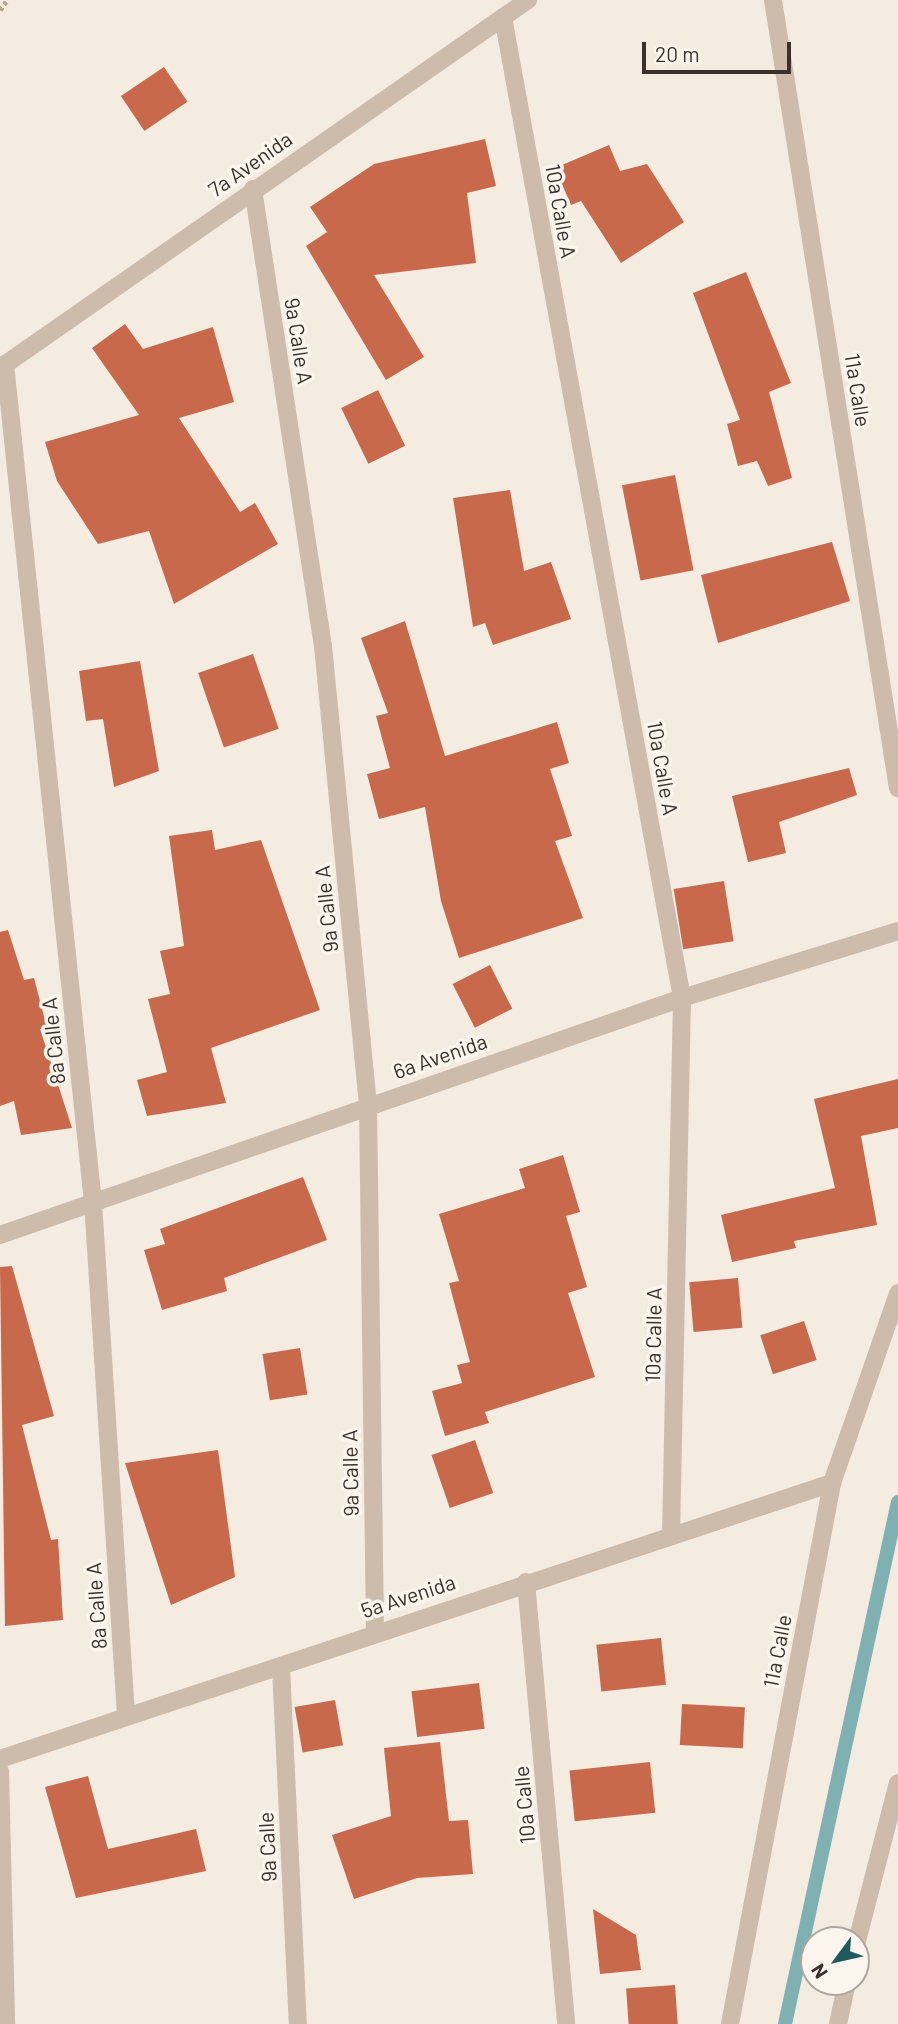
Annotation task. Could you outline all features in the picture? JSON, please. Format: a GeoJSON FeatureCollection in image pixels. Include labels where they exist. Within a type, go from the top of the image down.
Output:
{"type":"FeatureCollection","features":[{"type":"Feature","properties":{"kind":"street","name":"7a Avenida"},"geometry":{"type":"LineString","coordinates":[[3,366],[253,189],[528,0]]}},
{"type":"Feature","properties":{"kind":"street","name":"11a Calle"},"geometry":{"type":"LineString","coordinates":[[773,0],[898,788]]}},
{"type":"Feature","properties":{"kind":"street","name":"10a Calle A"},"geometry":{"type":"LineString","coordinates":[[503,18],[682,998],[671,1536]]}},
{"type":"Feature","properties":{"kind":"street","name":"9a Calle A"},"geometry":{"type":"LineString","coordinates":[[253,189],[323,646],[368,1105],[375,1630]]}},
{"type":"Feature","properties":{"kind":"street","name":"8a Calle A"},"geometry":{"type":"LineString","coordinates":[[3,366],[93,1202],[126,1715]]}},
{"type":"Feature","properties":{"kind":"street","name":"6a Avenida"},"geometry":{"type":"LineString","coordinates":[[0,1235],[682,998],[898,931]]}},
{"type":"Feature","properties":{"kind":"street","name":"11a Calle"},"geometry":{"type":"LineString","coordinates":[[730,2024],[832,1483],[898,1293]]}},
{"type":"Feature","properties":{"kind":"street","name":"5a Avenida"},"geometry":{"type":"LineString","coordinates":[[0,1759],[126,1715],[281,1667],[375,1630],[832,1483]]}},
{"type":"Feature","properties":{"kind":"street","name":"10a Calle"},"geometry":{"type":"LineString","coordinates":[[526,1582],[566,2024]]}},
{"type":"Feature","properties":{"kind":"street","name":"9a Calle"},"geometry":{"type":"LineString","coordinates":[[281,1667],[298,2024]]}},
{"type":"Feature","properties":{"kind":"street"},"geometry":{"type":"LineString","coordinates":[[0,1771],[6,2024]]}},
{"type":"Feature","properties":{"kind":"street"},"geometry":{"type":"LineString","coordinates":[[861,1926],[898,1783]]}},
{"type":"Feature","properties":{"kind":"street"},"geometry":{"type":"LineString","coordinates":[[838,2024],[844,1996]]}},
{"type":"Feature","properties":{"kind":"path"},"geometry":{"type":"LineString","coordinates":[[0,10],[7,0]]}},
{"type":"Feature","properties":{"kind":"building"},"geometry":{"type":"Polygon","coordinates":[[[164,67],[187,102],[144,131],[121,96],[164,67]]]}},
{"type":"Feature","properties":{"kind":"building"},"geometry":{"type":"Polygon","coordinates":[[[485,139],[496,186],[467,193],[476,263],[374,275],[424,357],[386,380],[306,246],[327,232],[310,207],[374,164],[485,139]]]}},
{"type":"Feature","properties":{"kind":"building"},"geometry":{"type":"Polygon","coordinates":[[[609,145],[620,171],[647,164],[684,222],[621,263],[581,201],[571,205],[555,168],[609,145]]]}},
{"type":"Feature","properties":{"kind":"building"},"geometry":{"type":"Polygon","coordinates":[[[746,272],[791,383],[769,392],[792,478],[768,486],[757,461],[738,466],[727,424],[740,420],[693,293],[746,272]]]}},
{"type":"Feature","properties":{"kind":"building"},"geometry":{"type":"Polygon","coordinates":[[[125,324],[143,349],[213,327],[234,402],[179,418],[240,512],[255,503],[278,544],[174,604],[149,531],[98,544],[57,481],[45,442],[139,415],[92,348],[125,324]]]}},
{"type":"Feature","properties":{"kind":"building"},"geometry":{"type":"Polygon","coordinates":[[[378,390],[405,446],[368,464],[341,408],[378,390]]]}},
{"type":"Feature","properties":{"kind":"building"},"geometry":{"type":"Polygon","coordinates":[[[675,475],[694,570],[641,581],[622,485],[675,475]]]}},
{"type":"Feature","properties":{"kind":"building"},"geometry":{"type":"Polygon","coordinates":[[[510,490],[524,571],[551,562],[571,619],[493,645],[485,623],[473,627],[453,498],[510,490]]]}},
{"type":"Feature","properties":{"kind":"building"},"geometry":{"type":"Polygon","coordinates":[[[832,542],[850,601],[718,643],[701,575],[832,542]]]}},
{"type":"Feature","properties":{"kind":"building"},"geometry":{"type":"Polygon","coordinates":[[[405,621],[445,756],[557,722],[569,763],[550,769],[572,836],[555,841],[583,918],[459,958],[441,901],[425,807],[379,819],[367,774],[390,768],[376,716],[388,713],[361,638],[405,621]]]}},
{"type":"Feature","properties":{"kind":"building"},"geometry":{"type":"Polygon","coordinates":[[[253,654],[279,729],[224,748],[198,673],[253,654]]]}},
{"type":"Feature","properties":{"kind":"building"},"geometry":{"type":"Polygon","coordinates":[[[140,661],[159,771],[114,787],[103,719],[86,721],[79,671],[140,661]]]}},
{"type":"Feature","properties":{"kind":"building"},"geometry":{"type":"Polygon","coordinates":[[[849,768],[857,795],[779,822],[786,853],[748,862],[732,796],[849,768]]]}},
{"type":"Feature","properties":{"kind":"building"},"geometry":{"type":"Polygon","coordinates":[[[212,830],[215,850],[261,840],[320,1010],[211,1048],[226,1103],[147,1116],[137,1080],[167,1072],[148,999],[170,994],[160,951],[184,946],[169,836],[212,830]]]}},
{"type":"Feature","properties":{"kind":"building"},"geometry":{"type":"Polygon","coordinates":[[[724,881],[734,941],[683,949],[674,889],[724,881]]]}},
{"type":"Feature","properties":{"kind":"building"},"geometry":{"type":"Polygon","coordinates":[[[8,930],[24,980],[34,978],[47,1028],[40,1029],[72,1128],[21,1135],[14,1101],[0,1106],[0,932],[8,930]]]}},
{"type":"Feature","properties":{"kind":"building"},"geometry":{"type":"Polygon","coordinates":[[[490,965],[512,1009],[475,1028],[453,984],[490,965]]]}},
{"type":"Feature","properties":{"kind":"building"},"geometry":{"type":"Polygon","coordinates":[[[898,1079],[898,1128],[861,1136],[877,1225],[794,1241],[796,1248],[732,1262],[721,1215],[835,1188],[814,1099],[898,1079]]]}},
{"type":"Feature","properties":{"kind":"building"},"geometry":{"type":"Polygon","coordinates":[[[563,1155],[580,1212],[566,1216],[587,1287],[568,1293],[595,1377],[485,1412],[489,1423],[445,1436],[432,1391],[462,1383],[457,1365],[470,1362],[449,1283],[459,1281],[439,1214],[525,1188],[519,1169],[563,1155]]]}},
{"type":"Feature","properties":{"kind":"building"},"geometry":{"type":"Polygon","coordinates":[[[303,1177],[327,1240],[224,1278],[227,1291],[162,1310],[144,1250],[165,1244],[160,1229],[303,1177]]]}},
{"type":"Feature","properties":{"kind":"building"},"geometry":{"type":"Polygon","coordinates":[[[12,1266],[54,1416],[22,1425],[51,1540],[58,1539],[63,1620],[5,1626],[0,1267],[12,1266]]]}},
{"type":"Feature","properties":{"kind":"building"},"geometry":{"type":"Polygon","coordinates":[[[738,1278],[742,1328],[694,1332],[689,1282],[738,1278]]]}},
{"type":"Feature","properties":{"kind":"building"},"geometry":{"type":"Polygon","coordinates":[[[804,1321],[817,1360],[773,1374],[760,1335],[804,1321]]]}},
{"type":"Feature","properties":{"kind":"building"},"geometry":{"type":"Polygon","coordinates":[[[300,1348],[307,1394],[270,1400],[262,1354],[300,1348]]]}},
{"type":"Feature","properties":{"kind":"building"},"geometry":{"type":"Polygon","coordinates":[[[475,1440],[493,1493],[450,1508],[432,1455],[475,1440]]]}},
{"type":"Feature","properties":{"kind":"building"},"geometry":{"type":"Polygon","coordinates":[[[218,1450],[235,1577],[171,1605],[125,1463],[218,1450]]]}},
{"type":"Feature","properties":{"kind":"building"},"geometry":{"type":"Polygon","coordinates":[[[661,1638],[666,1685],[601,1692],[596,1645],[661,1638]]]}},
{"type":"Feature","properties":{"kind":"building"},"geometry":{"type":"Polygon","coordinates":[[[479,1683],[485,1729],[417,1737],[412,1691],[479,1683]]]}},
{"type":"Feature","properties":{"kind":"building"},"geometry":{"type":"Polygon","coordinates":[[[335,1700],[343,1745],[303,1752],[295,1707],[335,1700]]]}},
{"type":"Feature","properties":{"kind":"building"},"geometry":{"type":"Polygon","coordinates":[[[682,1704],[745,1707],[743,1748],[680,1745],[682,1704]]]}},
{"type":"Feature","properties":{"kind":"building"},"geometry":{"type":"Polygon","coordinates":[[[440,1742],[449,1821],[468,1820],[473,1874],[417,1878],[354,1899],[332,1835],[391,1816],[384,1748],[440,1742]]]}},
{"type":"Feature","properties":{"kind":"building"},"geometry":{"type":"Polygon","coordinates":[[[650,1762],[655,1813],[575,1821],[569,1770],[650,1762]]]}},
{"type":"Feature","properties":{"kind":"building"},"geometry":{"type":"Polygon","coordinates":[[[88,1776],[108,1849],[196,1829],[206,1871],[76,1898],[45,1787],[88,1776]]]}},
{"type":"Feature","properties":{"kind":"building"},"geometry":{"type":"Polygon","coordinates":[[[593,1909],[636,1935],[641,1970],[600,1974],[593,1909]]]}},
{"type":"Feature","properties":{"kind":"building"},"geometry":{"type":"Polygon","coordinates":[[[675,1985],[678,2024],[629,2024],[626,1988],[675,1985]]]}},
{"type":"Feature","properties":{"kind":"waterway"},"geometry":{"type":"LineString","coordinates":[[785,2024],[898,1502]]}}]}
